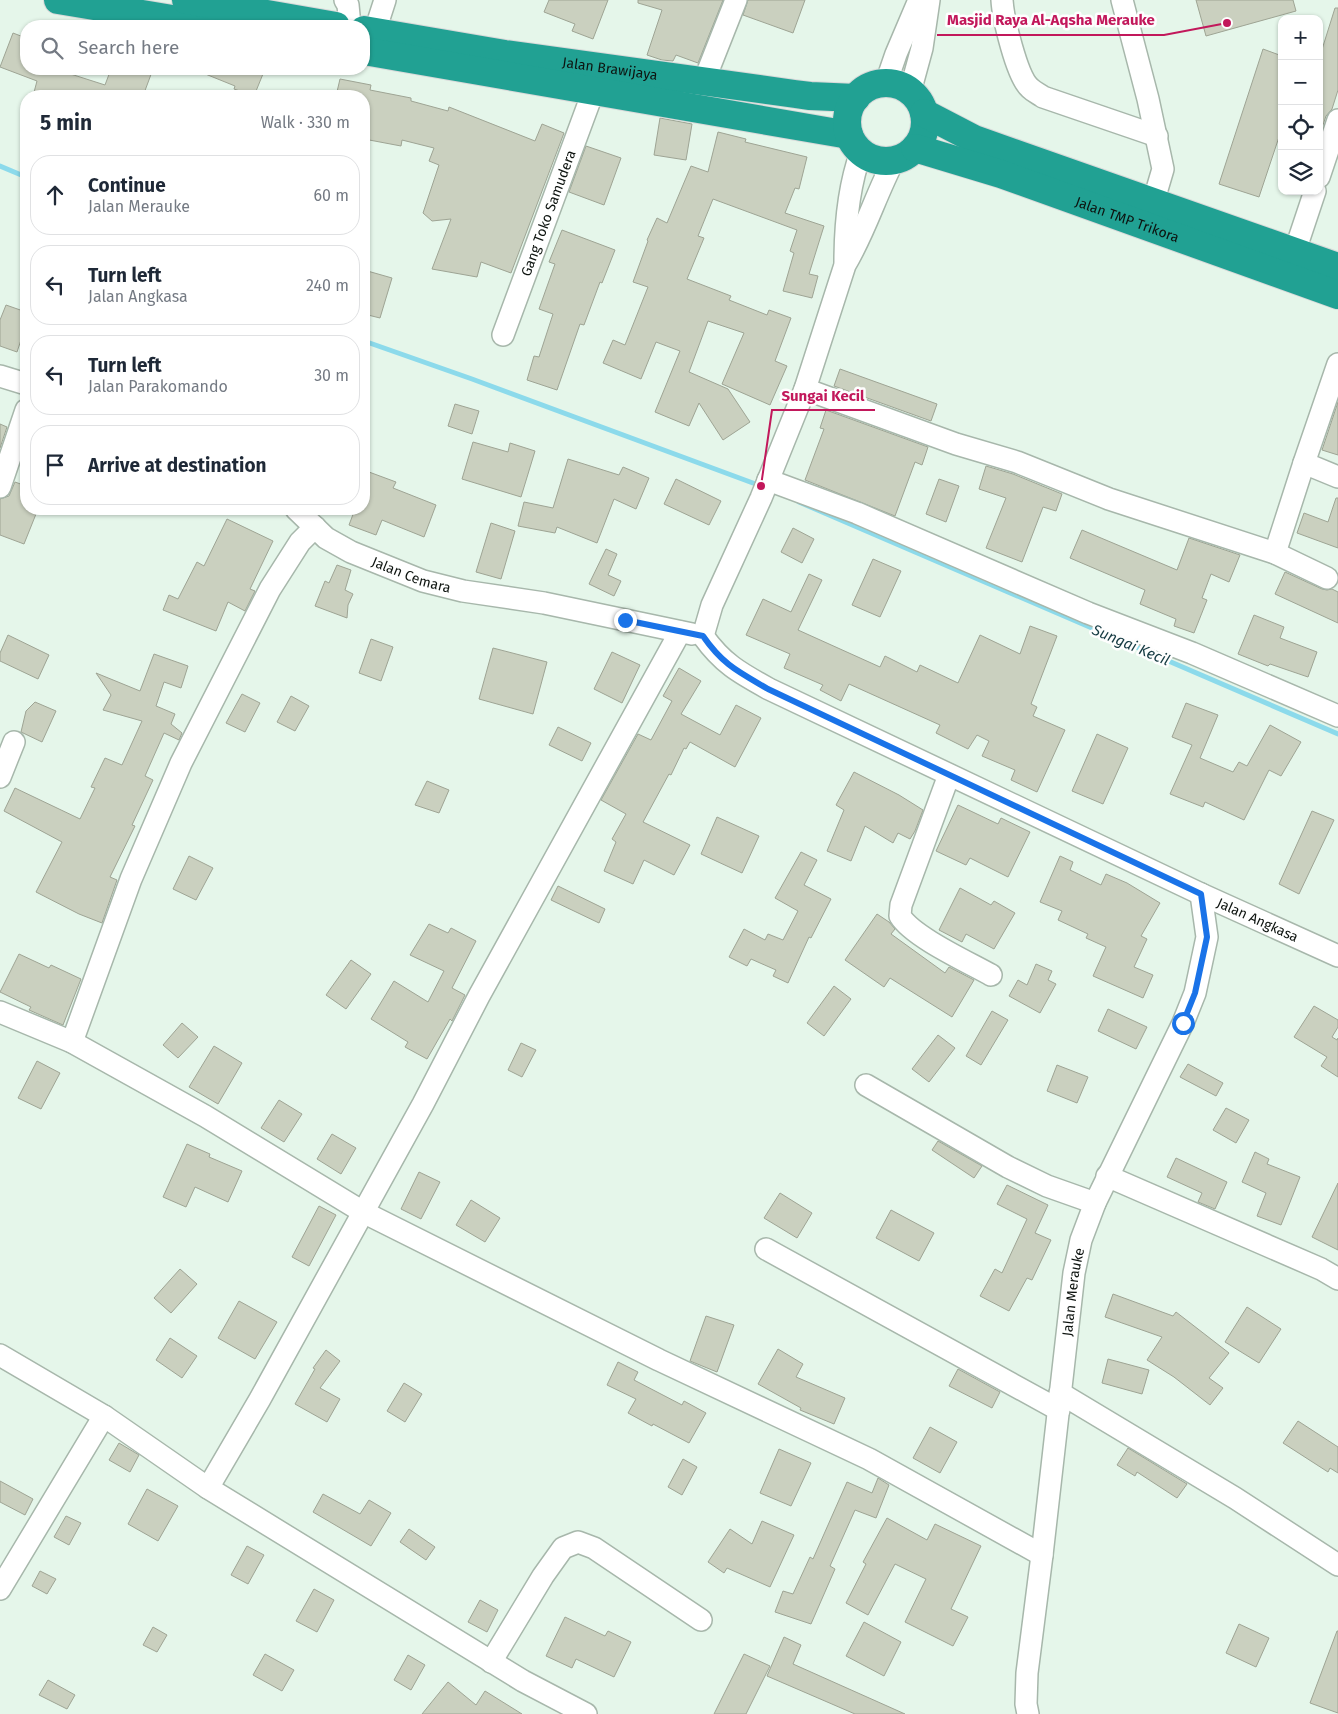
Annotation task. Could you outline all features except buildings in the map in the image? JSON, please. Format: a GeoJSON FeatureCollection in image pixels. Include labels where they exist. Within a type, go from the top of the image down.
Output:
{"type":"FeatureCollection","features":[{"type":"Feature","properties":{"kind":"highway"},"geometry":{"type":"LineString","coordinates":[[58,0],[88,3],[181,20]]}},
{"type":"Feature","properties":{"kind":"highway"},"geometry":{"type":"LineString","coordinates":[[186,0],[301,20]]}},
{"type":"Feature","properties":{"kind":"highway","name":"Jalan Brawijaya"},"geometry":{"type":"LineString","coordinates":[[370,36],[810,96],[856,98]]}},
{"type":"Feature","properties":{"kind":"highway","name":"Jalan Brawijaya"},"geometry":{"type":"LineString","coordinates":[[370,37],[593,92],[855,144]]}},
{"type":"Feature","properties":{"kind":"highway"},"geometry":{"type":"LineString","coordinates":[[875,85],[907,96],[925,126],[922,138],[904,154],[882,161],[871,158],[855,144],[847,122],[850,109],[856,98],[865,90],[875,85]]}},
{"type":"Feature","properties":{"kind":"highway","name":"Jalan TMP Trikora"},"geometry":{"type":"LineString","coordinates":[[907,96],[974,139],[1295,251],[1329,277]]}},
{"type":"Feature","properties":{"kind":"highway","name":"Jalan TMP Trikora"},"geometry":{"type":"LineString","coordinates":[[904,154],[1001,174],[1329,277]]}},
{"type":"Feature","properties":{"kind":"street"},"geometry":{"type":"LineString","coordinates":[[345,0],[356,20]]}},
{"type":"Feature","properties":{"kind":"street"},"geometry":{"type":"LineString","coordinates":[[370,23],[384,0]]}},
{"type":"Feature","properties":{"kind":"street"},"geometry":{"type":"LineString","coordinates":[[704,81],[736,0]]}},
{"type":"Feature","properties":{"kind":"street"},"geometry":{"type":"LineString","coordinates":[[907,96],[896,54],[919,0]]}},
{"type":"Feature","properties":{"kind":"street"},"geometry":{"type":"LineString","coordinates":[[907,96],[922,48],[929,0]]}},
{"type":"Feature","properties":{"kind":"street"},"geometry":{"type":"LineString","coordinates":[[1002,0],[1013,52],[1021,76],[1029,88],[1043,97],[1157,136]]}},
{"type":"Feature","properties":{"kind":"street"},"geometry":{"type":"LineString","coordinates":[[1122,0],[1157,136],[1163,169],[1153,203]]}},
{"type":"Feature","properties":{"kind":"street","name":"Gang Toko Samudera"},"geometry":{"type":"LineString","coordinates":[[503,335],[593,92]]}},
{"type":"Feature","properties":{"kind":"street"},"geometry":{"type":"LineString","coordinates":[[1323,165],[1338,120]]}},
{"type":"Feature","properties":{"kind":"street"},"geometry":{"type":"LineString","coordinates":[[845,265],[845,232],[849,196],[856,166],[855,144]]}},
{"type":"Feature","properties":{"kind":"street"},"geometry":{"type":"LineString","coordinates":[[703,636],[712,606],[765,488],[805,389],[845,265],[854,250],[884,179],[904,154]]}},
{"type":"Feature","properties":{"kind":"street"},"geometry":{"type":"LineString","coordinates":[[1295,251],[1314,195]]}},
{"type":"Feature","properties":{"kind":"street"},"geometry":{"type":"LineString","coordinates":[[1275,553],[1338,364]]}},
{"type":"Feature","properties":{"kind":"street"},"geometry":{"type":"LineString","coordinates":[[0,376],[20,382]]}},
{"type":"Feature","properties":{"kind":"street"},"geometry":{"type":"LineString","coordinates":[[805,389],[956,444],[1017,462],[1109,499],[1275,553],[1327,578]]}},
{"type":"Feature","properties":{"kind":"street"},"geometry":{"type":"LineString","coordinates":[[0,487],[20,428]]}},
{"type":"Feature","properties":{"kind":"street"},"geometry":{"type":"LineString","coordinates":[[1304,463],[1338,477]]}},
{"type":"Feature","properties":{"kind":"street"},"geometry":{"type":"LineString","coordinates":[[765,488],[856,513],[1088,613],[1192,653],[1338,716]]}},
{"type":"Feature","properties":{"kind":"street","name":"Jalan Cemara"},"geometry":{"type":"LineString","coordinates":[[303,515],[326,538],[351,552],[423,581],[463,591],[544,603],[703,636]]}},
{"type":"Feature","properties":{"kind":"street"},"geometry":{"type":"LineString","coordinates":[[72,1042],[131,879],[181,763],[270,589],[300,542],[316,527]]}},
{"type":"Feature","properties":{"kind":"street"},"geometry":{"type":"LineString","coordinates":[[208,1488],[260,1399],[423,1104],[480,996],[680,632]]}},
{"type":"Feature","properties":{"kind":"street","name":"Jalan Angkasa"},"geometry":{"type":"LineString","coordinates":[[703,636],[730,667],[768,689],[1201,894],[1338,956]]}},
{"type":"Feature","properties":{"kind":"street"},"geometry":{"type":"LineString","coordinates":[[0,777],[14,742]]}},
{"type":"Feature","properties":{"kind":"street"},"geometry":{"type":"LineString","coordinates":[[949,775],[901,905],[900,916],[905,924],[920,935],[991,975]]}},
{"type":"Feature","properties":{"kind":"street","name":"Jalan Merauke"},"geometry":{"type":"LineString","coordinates":[[1028,1714],[1026,1704],[1027,1673],[1074,1273],[1081,1240],[1095,1203],[1183,1023],[1195,993],[1207,937],[1201,894]]}},
{"type":"Feature","properties":{"kind":"street"},"geometry":{"type":"LineString","coordinates":[[0,1012],[72,1042],[205,1116],[363,1212],[650,1356],[869,1459],[1042,1555]]}},
{"type":"Feature","properties":{"kind":"street"},"geometry":{"type":"LineString","coordinates":[[866,1084],[1008,1167],[1047,1186],[1095,1203]]}},
{"type":"Feature","properties":{"kind":"street"},"geometry":{"type":"LineString","coordinates":[[1107,1176],[1338,1278]]}},
{"type":"Feature","properties":{"kind":"street"},"geometry":{"type":"LineString","coordinates":[[766,1249],[1060,1402],[1235,1498],[1338,1565]]}},
{"type":"Feature","properties":{"kind":"street"},"geometry":{"type":"LineString","coordinates":[[0,1355],[104,1416],[208,1488],[522,1681],[586,1714]]}},
{"type":"Feature","properties":{"kind":"street"},"geometry":{"type":"LineString","coordinates":[[0,1589],[104,1416]]}},
{"type":"Feature","properties":{"kind":"street"},"geometry":{"type":"LineString","coordinates":[[492,1662],[543,1576],[563,1548],[578,1542],[594,1548],[701,1620]]}},
{"type":"Feature","properties":{"kind":"waterway","name":"Sungai Kecil"},"geometry":{"type":"LineString","coordinates":[[0,166],[20,174]]}},
{"type":"Feature","properties":{"kind":"waterway","name":"Sungai Kecil"},"geometry":{"type":"LineString","coordinates":[[370,343],[761,486]]}},
{"type":"Feature","properties":{"kind":"waterway","name":"Sungai Kecil"},"geometry":{"type":"LineString","coordinates":[[799,502],[1338,734]]}},
{"type":"Feature","properties":{"kind":"place","name":"Masjid Raya Al-Aqsha Merauke"},"geometry":{"type":"Point","coordinates":[1227,23]}},
{"type":"Feature","properties":{"kind":"place","name":"Sungai Kecil"},"geometry":{"type":"Point","coordinates":[761,486]}},
{"type":"Feature","properties":{"kind":"route"},"geometry":{"type":"LineString","coordinates":[[625,620],[703,636],[730,667],[768,689],[1201,894],[1207,937],[1195,993],[1183,1023]]}}]}
